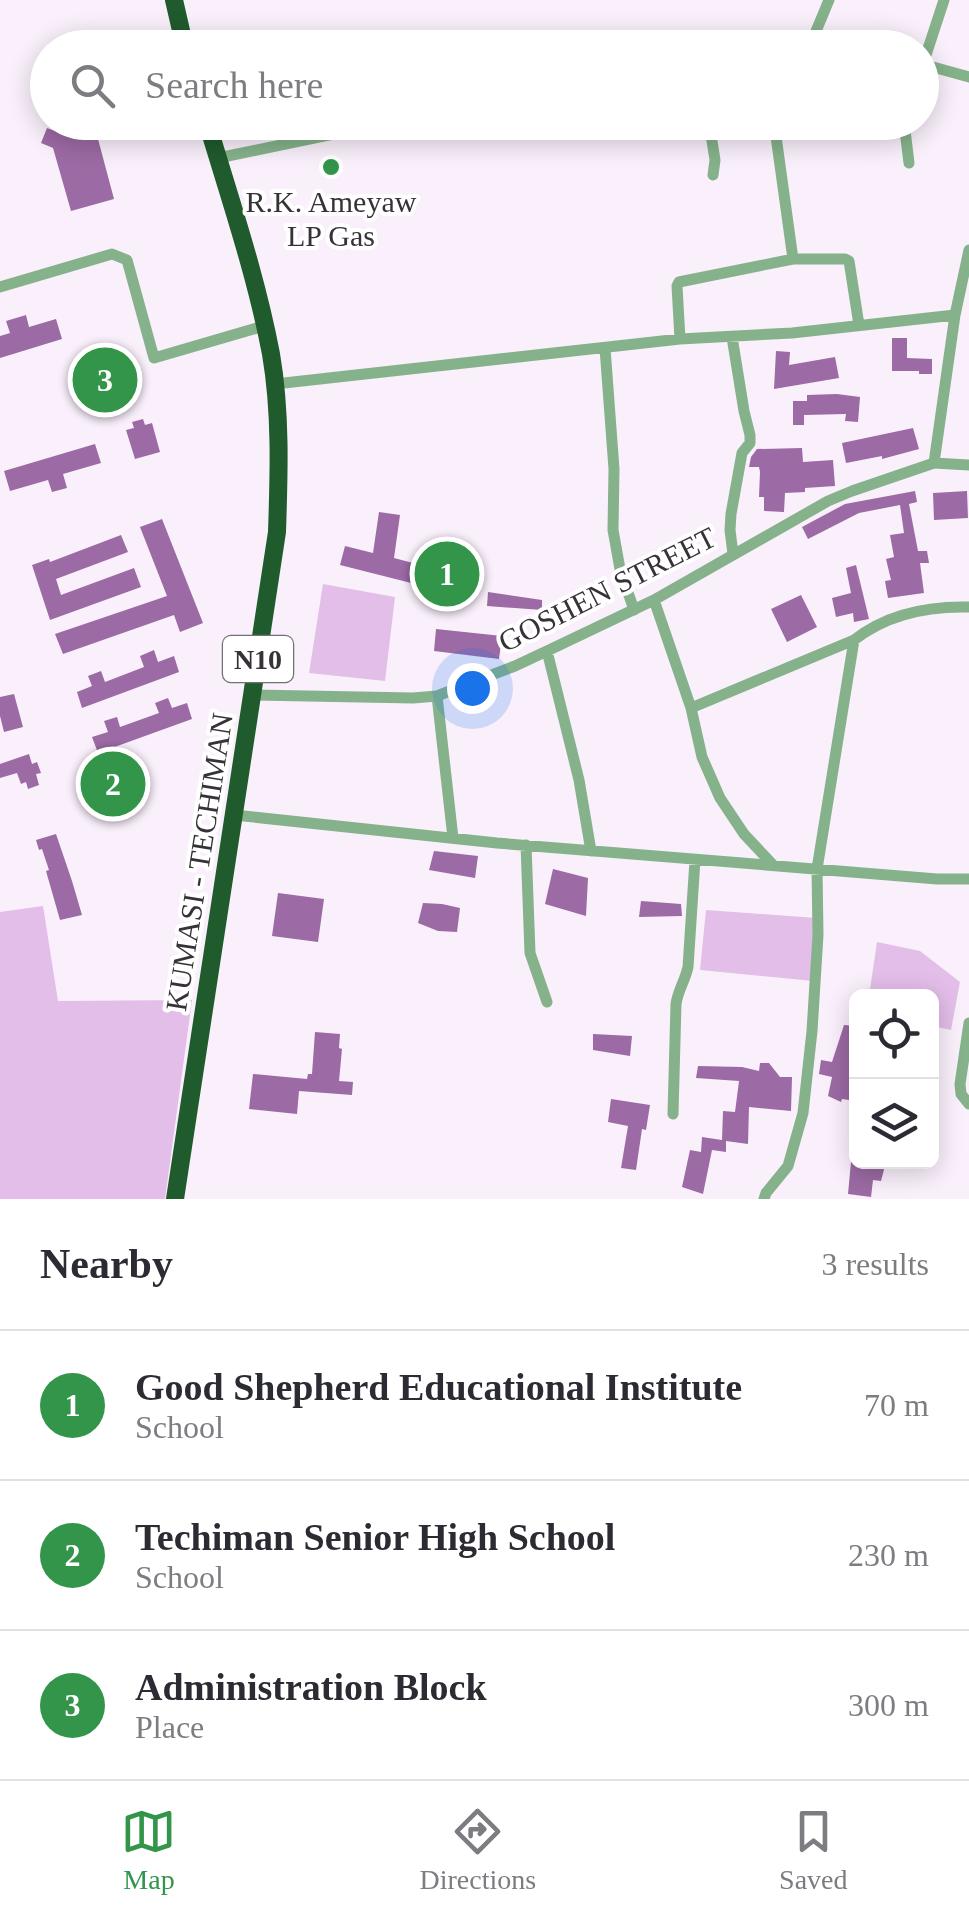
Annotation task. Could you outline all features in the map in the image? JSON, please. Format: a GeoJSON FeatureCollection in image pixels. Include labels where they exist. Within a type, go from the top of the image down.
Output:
{"type":"FeatureCollection","features":[{"type":"Feature","properties":{"kind":"highway"},"geometry":{"type":"LineString","coordinates":[[174,0],[181,30]]}},
{"type":"Feature","properties":{"kind":"highway","name":"KUMASI - TECHIMAN"},"geometry":{"type":"LineString","coordinates":[[175,1199],[277,532],[279,485],[275,384],[264,326],[245,245],[212,140]]}},
{"type":"Feature","properties":{"kind":"street"},"geometry":{"type":"LineString","coordinates":[[816,30],[829,0]]}},
{"type":"Feature","properties":{"kind":"street"},"geometry":{"type":"LineString","coordinates":[[934,30],[944,0]]}},
{"type":"Feature","properties":{"kind":"street"},"geometry":{"type":"LineString","coordinates":[[939,69],[969,77]]}},
{"type":"Feature","properties":{"kind":"street"},"geometry":{"type":"LineString","coordinates":[[218,158],[304,140]]}},
{"type":"Feature","properties":{"kind":"street"},"geometry":{"type":"LineString","coordinates":[[711,140],[714,175]]}},
{"type":"Feature","properties":{"kind":"street"},"geometry":{"type":"LineString","coordinates":[[776,140],[793,259]]}},
{"type":"Feature","properties":{"kind":"street"},"geometry":{"type":"LineString","coordinates":[[906,140],[908,163]]}},
{"type":"Feature","properties":{"kind":"street"},"geometry":{"type":"LineString","coordinates":[[934,463],[955,315],[969,250]]}},
{"type":"Feature","properties":{"kind":"street"},"geometry":{"type":"LineString","coordinates":[[0,287],[112,254],[127,260],[154,358],[264,326]]}},
{"type":"Feature","properties":{"kind":"street"},"geometry":{"type":"LineString","coordinates":[[680,339],[679,282],[793,259],[849,261],[860,326]]}},
{"type":"Feature","properties":{"kind":"street"},"geometry":{"type":"LineString","coordinates":[[275,384],[680,339],[955,315]]}},
{"type":"Feature","properties":{"kind":"street"},"geometry":{"type":"LineString","coordinates":[[732,336],[750,435],[742,453],[732,514],[733,554]]}},
{"type":"Feature","properties":{"kind":"street"},"geometry":{"type":"LineString","coordinates":[[605,348],[614,469],[612,530],[634,610]]}},
{"type":"Feature","properties":{"kind":"street","name":"GOSHEN STREET"},"geometry":{"type":"LineString","coordinates":[[253,696],[437,696],[515,666],[634,610],[852,490],[934,463],[969,466]]}},
{"type":"Feature","properties":{"kind":"street"},"geometry":{"type":"LineString","coordinates":[[654,600],[691,708],[702,757],[720,798],[744,834],[774,866]]}},
{"type":"Feature","properties":{"kind":"street"},"geometry":{"type":"LineString","coordinates":[[691,708],[854,640],[884,620],[916,611],[969,607]]}},
{"type":"Feature","properties":{"kind":"street"},"geometry":{"type":"LineString","coordinates":[[764,1199],[788,1166],[804,1113],[816,954],[817,869],[854,640]]}},
{"type":"Feature","properties":{"kind":"street"},"geometry":{"type":"LineString","coordinates":[[547,651],[579,780],[591,851]]}},
{"type":"Feature","properties":{"kind":"street"},"geometry":{"type":"LineString","coordinates":[[437,696],[453,838]]}},
{"type":"Feature","properties":{"kind":"street"},"geometry":{"type":"LineString","coordinates":[[234,815],[591,851],[969,879]]}},
{"type":"Feature","properties":{"kind":"street"},"geometry":{"type":"LineString","coordinates":[[526,845],[530,953],[546,1002]]}},
{"type":"Feature","properties":{"kind":"street"},"geometry":{"type":"LineString","coordinates":[[673,1114],[676,1004],[688,967],[696,860]]}},
{"type":"Feature","properties":{"kind":"street"},"geometry":{"type":"LineString","coordinates":[[969,1022],[960,1084],[961,1094],[969,1104]]}},
{"type":"Feature","properties":{"kind":"shaded area"},"geometry":{"type":"Polygon","coordinates":[[[323,584],[395,597],[385,681],[309,673],[323,584]]]}},
{"type":"Feature","properties":{"kind":"shaded area"},"geometry":{"type":"Polygon","coordinates":[[[43,906],[58,1001],[192,1000],[165,1199],[0,1199],[0,912],[43,906]]]}},
{"type":"Feature","properties":{"kind":"shaded area"},"geometry":{"type":"Polygon","coordinates":[[[706,910],[816,918],[813,981],[700,970],[706,910]]]}},
{"type":"Feature","properties":{"kind":"shaded area"},"geometry":{"type":"Polygon","coordinates":[[[877,942],[920,951],[960,982],[951,1030],[939,1027],[939,989],[870,989],[877,942]]]}},
{"type":"Feature","properties":{"kind":"building"},"geometry":{"type":"Polygon","coordinates":[[[98,140],[114,199],[71,211],[53,148],[41,143],[98,140]]]}},
{"type":"Feature","properties":{"kind":"building"},"geometry":{"type":"Polygon","coordinates":[[[26,315],[29,327],[56,319],[62,339],[0,358],[0,336],[10,333],[6,321],[26,315]]]}},
{"type":"Feature","properties":{"kind":"building"},"geometry":{"type":"Polygon","coordinates":[[[892,338],[907,338],[907,358],[932,359],[932,374],[892,371],[892,338]]]}},
{"type":"Feature","properties":{"kind":"building"},"geometry":{"type":"Polygon","coordinates":[[[106,349],[122,383],[118,384],[124,406],[107,411],[99,385],[92,387],[88,376],[96,374],[89,354],[106,349]]]}},
{"type":"Feature","properties":{"kind":"building"},"geometry":{"type":"Polygon","coordinates":[[[776,351],[790,352],[789,365],[835,357],[839,378],[774,389],[776,351]]]}},
{"type":"Feature","properties":{"kind":"building"},"geometry":{"type":"Polygon","coordinates":[[[807,395],[860,397],[858,422],[845,421],[846,414],[804,415],[804,425],[793,425],[793,401],[807,401],[807,395]]]}},
{"type":"Feature","properties":{"kind":"building"},"geometry":{"type":"Polygon","coordinates":[[[143,419],[145,425],[152,423],[160,452],[135,459],[126,430],[134,428],[132,422],[143,419]]]}},
{"type":"Feature","properties":{"kind":"building"},"geometry":{"type":"Polygon","coordinates":[[[913,428],[919,449],[846,463],[842,443],[913,428]]]}},
{"type":"Feature","properties":{"kind":"building"},"geometry":{"type":"Polygon","coordinates":[[[95,444],[101,463],[63,474],[67,488],[52,492],[48,480],[10,491],[4,471],[95,444]]]}},
{"type":"Feature","properties":{"kind":"building"},"geometry":{"type":"Polygon","coordinates":[[[802,448],[803,462],[833,460],[835,486],[785,493],[784,512],[764,511],[764,497],[759,497],[759,467],[749,467],[751,457],[757,449],[802,448]]]}},
{"type":"Feature","properties":{"kind":"building"},"geometry":{"type":"Polygon","coordinates":[[[915,491],[917,502],[909,504],[918,551],[927,551],[929,563],[920,563],[924,593],[888,598],[885,581],[891,580],[886,559],[894,557],[890,535],[904,533],[900,505],[859,513],[808,539],[802,527],[845,504],[915,491]]]}},
{"type":"Feature","properties":{"kind":"building"},"geometry":{"type":"Polygon","coordinates":[[[967,491],[968,518],[934,520],[933,493],[967,491]]]}},
{"type":"Feature","properties":{"kind":"building"},"geometry":{"type":"Polygon","coordinates":[[[379,512],[400,515],[394,558],[428,567],[423,586],[340,565],[345,546],[373,553],[379,512]]]}},
{"type":"Feature","properties":{"kind":"building"},"geometry":{"type":"Polygon","coordinates":[[[162,519],[203,623],[180,632],[174,615],[63,654],[55,634],[167,596],[140,527],[162,519]]]}},
{"type":"Feature","properties":{"kind":"building"},"geometry":{"type":"Polygon","coordinates":[[[121,535],[128,552],[56,579],[61,595],[134,568],[141,587],[50,620],[32,565],[121,535]]]}},
{"type":"Feature","properties":{"kind":"building"},"geometry":{"type":"Polygon","coordinates":[[[856,565],[869,619],[854,622],[853,613],[836,617],[832,598],[851,593],[846,568],[856,565]]]}},
{"type":"Feature","properties":{"kind":"building"},"geometry":{"type":"Polygon","coordinates":[[[488,592],[542,600],[542,610],[487,606],[488,592]]]}},
{"type":"Feature","properties":{"kind":"building"},"geometry":{"type":"Polygon","coordinates":[[[801,595],[817,627],[787,642],[771,609],[801,595]]]}},
{"type":"Feature","properties":{"kind":"building"},"geometry":{"type":"Polygon","coordinates":[[[436,629],[502,636],[499,659],[434,651],[436,629]]]}},
{"type":"Feature","properties":{"kind":"building"},"geometry":{"type":"Polygon","coordinates":[[[154,650],[158,662],[174,656],[179,672],[82,708],[77,692],[92,686],[88,676],[101,671],[105,682],[144,667],[140,656],[154,650]]]}},
{"type":"Feature","properties":{"kind":"building"},"geometry":{"type":"Polygon","coordinates":[[[14,694],[23,727],[4,732],[0,697],[14,694]]]}},
{"type":"Feature","properties":{"kind":"building"},"geometry":{"type":"Polygon","coordinates":[[[168,698],[172,708],[187,703],[192,719],[98,753],[92,737],[108,732],[104,721],[117,717],[120,727],[159,713],[155,703],[168,698]]]}},
{"type":"Feature","properties":{"kind":"building"},"geometry":{"type":"Polygon","coordinates":[[[29,754],[41,773],[36,774],[39,785],[28,789],[17,773],[0,778],[0,764],[29,754]]]}},
{"type":"Feature","properties":{"kind":"building"},"geometry":{"type":"Polygon","coordinates":[[[56,834],[82,915],[60,920],[46,871],[49,870],[36,840],[56,834]]]}},
{"type":"Feature","properties":{"kind":"building"},"geometry":{"type":"Polygon","coordinates":[[[434,851],[478,856],[475,878],[429,870],[434,851]]]}},
{"type":"Feature","properties":{"kind":"building"},"geometry":{"type":"Polygon","coordinates":[[[553,869],[588,878],[586,916],[545,904],[553,869]]]}},
{"type":"Feature","properties":{"kind":"building"},"geometry":{"type":"Polygon","coordinates":[[[278,893],[324,899],[318,942],[272,936],[278,893]]]}},
{"type":"Feature","properties":{"kind":"building"},"geometry":{"type":"Polygon","coordinates":[[[641,901],[681,904],[682,916],[639,917],[641,901]]]}},
{"type":"Feature","properties":{"kind":"building"},"geometry":{"type":"Polygon","coordinates":[[[423,903],[460,908],[457,932],[438,931],[418,923],[423,903]]]}},
{"type":"Feature","properties":{"kind":"building"},"geometry":{"type":"Polygon","coordinates":[[[844,1025],[849,1025],[849,1100],[841,1102],[828,1096],[832,1077],[819,1074],[821,1060],[832,1062],[844,1025]]]}},
{"type":"Feature","properties":{"kind":"building"},"geometry":{"type":"Polygon","coordinates":[[[315,1032],[340,1034],[339,1081],[353,1082],[352,1095],[299,1091],[297,1114],[249,1109],[253,1074],[307,1079],[312,1074],[315,1032]]]}},
{"type":"Feature","properties":{"kind":"building"},"geometry":{"type":"Polygon","coordinates":[[[593,1034],[632,1036],[630,1056],[593,1050],[593,1034]]]}},
{"type":"Feature","properties":{"kind":"building"},"geometry":{"type":"Polygon","coordinates":[[[760,1063],[769,1063],[780,1077],[792,1077],[791,1111],[749,1107],[748,1144],[726,1141],[726,1152],[712,1150],[703,1194],[682,1187],[690,1150],[701,1152],[702,1137],[722,1140],[723,1111],[735,1112],[739,1081],[696,1078],[698,1066],[759,1071],[760,1063]]]}},
{"type":"Feature","properties":{"kind":"building"},"geometry":{"type":"Polygon","coordinates":[[[611,1099],[650,1105],[636,1170],[621,1168],[628,1126],[608,1122],[611,1099]]]}},
{"type":"Feature","properties":{"kind":"building"},"geometry":{"type":"Polygon","coordinates":[[[850,1169],[884,1169],[881,1181],[873,1180],[871,1197],[848,1194],[850,1169]]]}},
{"type":"Feature","properties":{"kind":"place","name":"R.K. Ameyaw LP Gas"},"geometry":{"type":"Point","coordinates":[331,167]}},
{"type":"Feature","properties":{"kind":"place","name":"Administration Block"},"geometry":{"type":"Point","coordinates":[105,380]}},
{"type":"Feature","properties":{"kind":"place","name":"Good Shepherd Educational Institute"},"geometry":{"type":"Point","coordinates":[447,574]}},
{"type":"Feature","properties":{"kind":"place","name":"Techiman Senior High School"},"geometry":{"type":"Point","coordinates":[113,784]}}]}
